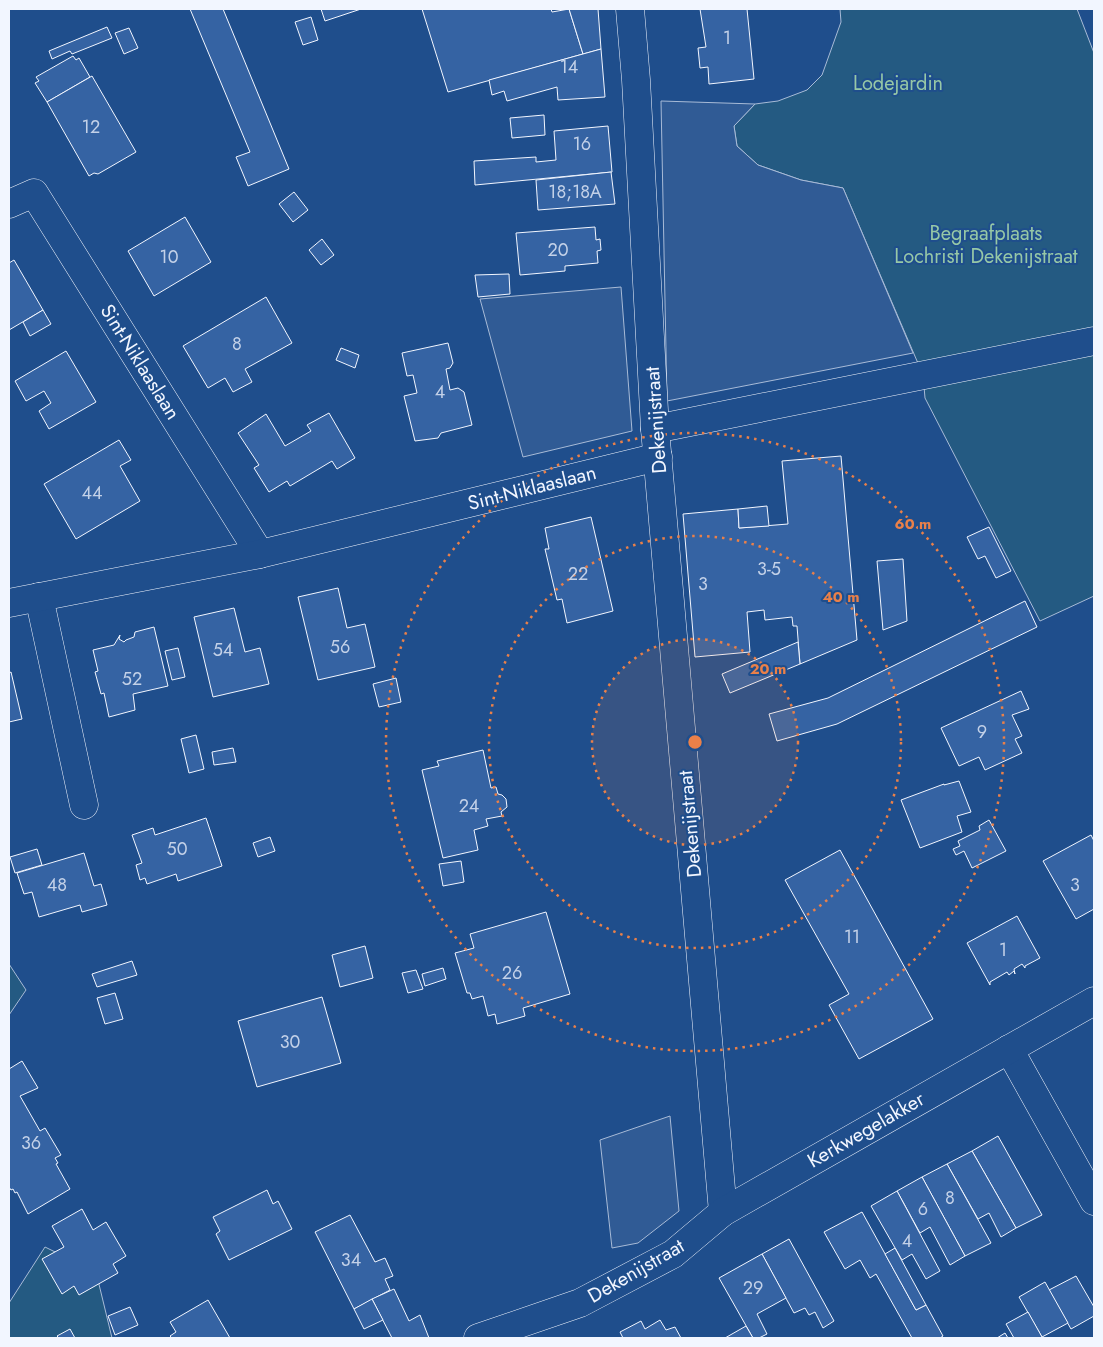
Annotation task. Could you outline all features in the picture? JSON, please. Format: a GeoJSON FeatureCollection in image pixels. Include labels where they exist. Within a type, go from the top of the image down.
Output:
{"type":"FeatureCollection","features":[{"type":"Feature","properties":{"kind":"street","name":"Dekenijstraat"},"geometry":{"type":"LineString","coordinates":[[478,1338],[580,1303],[673,1254],[723,1212],[655,429],[637,90],[630,9]]}},
{"type":"Feature","properties":{"kind":"street","name":"Sint-Niklaaslaan"},"geometry":{"type":"LineString","coordinates":[[9,204],[34,193],[260,554]]}},
{"type":"Feature","properties":{"kind":"street"},"geometry":{"type":"LineString","coordinates":[[655,429],[1094,341]]}},
{"type":"Feature","properties":{"kind":"street","name":"Sint-Niklaaslaan"},"geometry":{"type":"LineString","coordinates":[[9,603],[260,554],[658,457]]}},
{"type":"Feature","properties":{"kind":"street"},"geometry":{"type":"LineString","coordinates":[[39,597],[84,805]]}},
{"type":"Feature","properties":{"kind":"street","name":"Kerkwegelakker"},"geometry":{"type":"LineString","coordinates":[[723,1212],[1094,1001]]}},
{"type":"Feature","properties":{"kind":"street"},"geometry":{"type":"LineString","coordinates":[[1009,1049],[1094,1201]]}},
{"type":"Feature","properties":{"kind":"green space","name":"Begraafplaats Lochristi Dekenijstraat"},"geometry":{"type":"Polygon","coordinates":[[[840,9],[1077,9],[1094,53],[1094,596],[1040,621],[925,398],[923,375],[843,188],[801,180],[758,165],[737,146],[734,126],[755,104],[778,101],[807,90],[822,75],[841,22],[840,9]]]}},
{"type":"Feature","properties":{"kind":"green space"},"geometry":{"type":"Polygon","coordinates":[[[9,964],[26,990],[9,1015],[9,964]]]}},
{"type":"Feature","properties":{"kind":"green space"},"geometry":{"type":"Polygon","coordinates":[[[45,1247],[96,1272],[112,1338],[9,1338],[9,1303],[45,1247]]]}},
{"type":"Feature","properties":{"kind":"shaded area"},"geometry":{"type":"Polygon","coordinates":[[[661,101],[755,104],[734,126],[737,146],[758,165],[801,180],[843,188],[913,353],[667,401],[661,101]]]}},
{"type":"Feature","properties":{"kind":"shaded area"},"geometry":{"type":"Polygon","coordinates":[[[621,287],[632,431],[523,457],[480,299],[621,287]]]}},
{"type":"Feature","properties":{"kind":"shaded area"},"geometry":{"type":"Polygon","coordinates":[[[670,1116],[679,1211],[638,1243],[612,1248],[600,1140],[670,1116]]]}},
{"type":"Feature","properties":{"kind":"building"},"geometry":{"type":"Polygon","coordinates":[[[190,9],[223,9],[289,169],[248,186],[236,157],[250,152],[190,9]]]}},
{"type":"Feature","properties":{"kind":"building"},"geometry":{"type":"Polygon","coordinates":[[[321,9],[361,9],[325,21],[321,9]]]}},
{"type":"Feature","properties":{"kind":"building"},"geometry":{"type":"Polygon","coordinates":[[[422,9],[551,9],[552,12],[569,9],[583,54],[448,92],[422,9]]]}},
{"type":"Feature","properties":{"kind":"building"},"geometry":{"type":"Polygon","coordinates":[[[569,9],[598,9],[601,49],[583,54],[569,9]]]}},
{"type":"Feature","properties":{"kind":"building"},"geometry":{"type":"Polygon","coordinates":[[[700,9],[747,9],[754,79],[709,84],[708,67],[700,68],[698,48],[706,47],[700,9]]]}},
{"type":"Feature","properties":{"kind":"building"},"geometry":{"type":"Polygon","coordinates":[[[311,17],[318,40],[303,45],[295,22],[311,17]]]}},
{"type":"Feature","properties":{"kind":"building"},"geometry":{"type":"Polygon","coordinates":[[[107,27],[112,38],[72,54],[70,51],[52,59],[49,51],[107,27]]]}},
{"type":"Feature","properties":{"kind":"building"},"geometry":{"type":"Polygon","coordinates":[[[129,28],[138,48],[124,54],[115,33],[129,28]]]}},
{"type":"Feature","properties":{"kind":"building"},"geometry":{"type":"Polygon","coordinates":[[[601,49],[605,97],[558,100],[557,87],[507,101],[504,91],[492,95],[489,80],[601,49]]]}},
{"type":"Feature","properties":{"kind":"building"},"geometry":{"type":"Polygon","coordinates":[[[73,56],[76,60],[79,58],[90,77],[47,102],[35,83],[39,81],[36,77],[73,56]]]}},
{"type":"Feature","properties":{"kind":"building"},"geometry":{"type":"Polygon","coordinates":[[[92,76],[136,152],[98,174],[94,173],[89,176],[47,102],[92,76]]]}},
{"type":"Feature","properties":{"kind":"building"},"geometry":{"type":"Polygon","coordinates":[[[544,115],[545,135],[512,138],[510,118],[544,115]]]}},
{"type":"Feature","properties":{"kind":"building"},"geometry":{"type":"Polygon","coordinates":[[[608,126],[612,172],[475,185],[474,161],[536,157],[536,162],[556,160],[554,131],[608,126]]]}},
{"type":"Feature","properties":{"kind":"building"},"geometry":{"type":"Polygon","coordinates":[[[611,172],[615,204],[538,210],[536,180],[611,172]]]}},
{"type":"Feature","properties":{"kind":"building"},"geometry":{"type":"Polygon","coordinates":[[[294,192],[308,210],[293,222],[279,204],[294,192]]]}},
{"type":"Feature","properties":{"kind":"building"},"geometry":{"type":"Polygon","coordinates":[[[185,217],[211,262],[154,296],[128,251],[185,217]]]}},
{"type":"Feature","properties":{"kind":"building"},"geometry":{"type":"Polygon","coordinates":[[[595,227],[596,240],[600,239],[601,250],[597,251],[598,263],[565,266],[565,271],[520,275],[516,233],[595,227]]]}},
{"type":"Feature","properties":{"kind":"building"},"geometry":{"type":"Polygon","coordinates":[[[322,239],[334,255],[321,265],[309,250],[322,239]]]}},
{"type":"Feature","properties":{"kind":"building"},"geometry":{"type":"Polygon","coordinates":[[[14,260],[43,310],[9,330],[9,263],[14,260]]]}},
{"type":"Feature","properties":{"kind":"building"},"geometry":{"type":"Polygon","coordinates":[[[509,274],[510,294],[478,297],[475,275],[509,274]]]}},
{"type":"Feature","properties":{"kind":"building"},"geometry":{"type":"Polygon","coordinates":[[[266,297],[292,343],[245,369],[252,382],[233,392],[225,378],[208,388],[183,346],[266,297]]]}},
{"type":"Feature","properties":{"kind":"building"},"geometry":{"type":"Polygon","coordinates":[[[43,310],[51,324],[30,336],[23,322],[43,310]]]}},
{"type":"Feature","properties":{"kind":"building"},"geometry":{"type":"Polygon","coordinates":[[[448,343],[453,363],[450,368],[446,369],[450,390],[458,388],[464,392],[472,425],[441,433],[438,438],[415,441],[404,396],[417,393],[413,375],[407,376],[402,353],[448,343]]]}},
{"type":"Feature","properties":{"kind":"building"},"geometry":{"type":"Polygon","coordinates":[[[341,348],[359,355],[355,368],[336,360],[341,348]]]}},
{"type":"Feature","properties":{"kind":"building"},"geometry":{"type":"Polygon","coordinates":[[[66,351],[96,402],[49,429],[39,411],[51,403],[44,391],[26,401],[15,381],[66,351]]]}},
{"type":"Feature","properties":{"kind":"building"},"geometry":{"type":"Polygon","coordinates":[[[329,413],[355,458],[337,469],[332,461],[290,486],[287,481],[269,492],[254,468],[259,465],[238,433],[266,414],[285,446],[311,431],[307,425],[329,413]]]}},
{"type":"Feature","properties":{"kind":"building"},"geometry":{"type":"Polygon","coordinates":[[[119,440],[131,460],[120,466],[140,501],[76,539],[44,484],[119,440]]]}},
{"type":"Feature","properties":{"kind":"building"},"geometry":{"type":"Polygon","coordinates":[[[841,456],[857,640],[800,664],[797,626],[793,626],[792,617],[765,620],[764,610],[747,612],[750,652],[695,657],[683,514],[738,509],[739,528],[788,524],[782,461],[841,456]]]}},
{"type":"Feature","properties":{"kind":"building"},"geometry":{"type":"Polygon","coordinates":[[[767,506],[769,526],[739,528],[738,509],[767,506]]]}},
{"type":"Feature","properties":{"kind":"building"},"geometry":{"type":"Polygon","coordinates":[[[591,517],[613,611],[567,623],[562,599],[557,600],[545,549],[549,549],[545,528],[591,517]]]}},
{"type":"Feature","properties":{"kind":"building"},"geometry":{"type":"Polygon","coordinates":[[[989,527],[1011,571],[996,578],[985,556],[978,559],[967,537],[989,527]]]}},
{"type":"Feature","properties":{"kind":"building"},"geometry":{"type":"Polygon","coordinates":[[[903,559],[907,621],[883,630],[877,561],[903,559]]]}},
{"type":"Feature","properties":{"kind":"building"},"geometry":{"type":"Polygon","coordinates":[[[338,588],[347,628],[365,624],[375,667],[318,680],[298,597],[338,588]]]}},
{"type":"Feature","properties":{"kind":"building"},"geometry":{"type":"Polygon","coordinates":[[[1025,601],[1037,627],[837,724],[777,741],[769,714],[828,698],[1025,601]]]}},
{"type":"Feature","properties":{"kind":"building"},"geometry":{"type":"Polygon","coordinates":[[[234,608],[245,652],[260,648],[269,684],[213,697],[194,617],[234,608]]]}},
{"type":"Feature","properties":{"kind":"building"},"geometry":{"type":"Polygon","coordinates":[[[154,627],[168,686],[133,694],[135,710],[109,717],[104,693],[101,694],[95,672],[98,671],[93,650],[114,645],[120,635],[119,639],[124,642],[134,637],[135,632],[154,627]]]}},
{"type":"Feature","properties":{"kind":"building"},"geometry":{"type":"Polygon","coordinates":[[[798,642],[800,664],[730,693],[722,674],[798,642]]]}},
{"type":"Feature","properties":{"kind":"building"},"geometry":{"type":"Polygon","coordinates":[[[178,648],[185,677],[172,680],[165,651],[178,648]]]}},
{"type":"Feature","properties":{"kind":"building"},"geometry":{"type":"Polygon","coordinates":[[[11,672],[22,719],[9,722],[9,673],[11,672]]]}},
{"type":"Feature","properties":{"kind":"building"},"geometry":{"type":"Polygon","coordinates":[[[396,678],[401,702],[379,707],[373,684],[396,678]]]}},
{"type":"Feature","properties":{"kind":"building"},"geometry":{"type":"Polygon","coordinates":[[[1021,691],[1029,709],[1012,715],[1022,736],[1015,739],[1022,753],[985,770],[979,757],[959,766],[941,728],[1021,691]]]}},
{"type":"Feature","properties":{"kind":"building"},"geometry":{"type":"Polygon","coordinates":[[[196,735],[204,769],[189,773],[181,739],[196,735]]]}},
{"type":"Feature","properties":{"kind":"building"},"geometry":{"type":"Polygon","coordinates":[[[233,748],[236,762],[214,765],[212,752],[233,748]]]}},
{"type":"Feature","properties":{"kind":"building"},"geometry":{"type":"Polygon","coordinates":[[[483,750],[491,788],[496,787],[498,794],[506,799],[507,807],[501,812],[502,816],[486,819],[488,826],[474,830],[478,850],[443,858],[422,770],[439,766],[437,761],[483,750]]]}},
{"type":"Feature","properties":{"kind":"building"},"geometry":{"type":"Polygon","coordinates":[[[959,781],[971,812],[957,816],[962,832],[920,848],[901,800],[944,784],[959,781]]]}},
{"type":"Feature","properties":{"kind":"building"},"geometry":{"type":"Polygon","coordinates":[[[206,818],[222,866],[178,881],[176,874],[147,884],[145,878],[140,880],[136,865],[142,863],[132,835],[153,828],[155,835],[206,818]]]}},
{"type":"Feature","properties":{"kind":"building"},"geometry":{"type":"Polygon","coordinates":[[[989,820],[1006,851],[972,868],[964,851],[956,855],[953,849],[960,846],[958,841],[980,830],[979,826],[989,820]]]}},
{"type":"Feature","properties":{"kind":"building"},"geometry":{"type":"Polygon","coordinates":[[[1091,835],[1094,841],[1094,909],[1076,919],[1043,861],[1091,835]]]}},
{"type":"Feature","properties":{"kind":"building"},"geometry":{"type":"Polygon","coordinates":[[[270,837],[275,851],[258,857],[253,843],[270,837]]]}},
{"type":"Feature","properties":{"kind":"building"},"geometry":{"type":"Polygon","coordinates":[[[37,849],[42,865],[15,873],[10,857],[37,849]]]}},
{"type":"Feature","properties":{"kind":"building"},"geometry":{"type":"Polygon","coordinates":[[[840,850],[933,1019],[859,1059],[829,1005],[849,994],[785,880],[840,850]]]}},
{"type":"Feature","properties":{"kind":"building"},"geometry":{"type":"Polygon","coordinates":[[[84,853],[94,886],[101,884],[107,905],[82,912],[80,905],[39,917],[32,892],[24,894],[17,873],[84,853]]]}},
{"type":"Feature","properties":{"kind":"building"},"geometry":{"type":"Polygon","coordinates":[[[461,861],[464,882],[443,886],[439,864],[461,861]]]}},
{"type":"Feature","properties":{"kind":"building"},"geometry":{"type":"Polygon","coordinates":[[[546,912],[570,994],[523,1008],[525,1016],[497,1024],[495,1014],[488,1016],[483,996],[472,999],[470,993],[467,993],[455,953],[474,948],[470,934],[546,912]]]}},
{"type":"Feature","properties":{"kind":"building"},"geometry":{"type":"Polygon","coordinates":[[[1017,916],[1040,958],[1025,966],[1025,968],[1022,964],[1014,969],[1015,974],[1014,971],[1009,975],[1007,972],[990,982],[990,985],[967,943],[1017,916]]]}},
{"type":"Feature","properties":{"kind":"building"},"geometry":{"type":"Polygon","coordinates":[[[365,946],[373,978],[340,987],[332,955],[365,946]]]}},
{"type":"Feature","properties":{"kind":"building"},"geometry":{"type":"Polygon","coordinates":[[[132,961],[137,975],[97,987],[92,974],[132,961]]]}},
{"type":"Feature","properties":{"kind":"building"},"geometry":{"type":"Polygon","coordinates":[[[443,968],[446,979],[425,986],[422,974],[443,968]]]}},
{"type":"Feature","properties":{"kind":"building"},"geometry":{"type":"Polygon","coordinates":[[[416,970],[423,989],[408,993],[402,973],[416,970]]]}},
{"type":"Feature","properties":{"kind":"building"},"geometry":{"type":"Polygon","coordinates":[[[115,993],[123,1019],[105,1024],[97,998],[115,993]]]}},
{"type":"Feature","properties":{"kind":"building"},"geometry":{"type":"Polygon","coordinates":[[[322,997],[341,1063],[257,1087],[238,1021],[322,997]]]}},
{"type":"Feature","properties":{"kind":"building"},"geometry":{"type":"Polygon","coordinates":[[[22,1061],[38,1088],[20,1096],[40,1131],[45,1128],[61,1155],[55,1158],[58,1163],[56,1164],[70,1189],[28,1214],[17,1192],[15,1193],[9,1187],[9,1069],[22,1061]]]}},
{"type":"Feature","properties":{"kind":"building"},"geometry":{"type":"Polygon","coordinates":[[[998,1136],[1042,1215],[1016,1228],[972,1151],[998,1136]]]}},
{"type":"Feature","properties":{"kind":"building"},"geometry":{"type":"Polygon","coordinates":[[[972,1151],[1016,1228],[1001,1237],[989,1213],[978,1219],[947,1164],[972,1151]]]}},
{"type":"Feature","properties":{"kind":"building"},"geometry":{"type":"Polygon","coordinates":[[[947,1164],[991,1243],[965,1256],[922,1177],[947,1164]]]}},
{"type":"Feature","properties":{"kind":"building"},"geometry":{"type":"Polygon","coordinates":[[[922,1177],[965,1256],[950,1265],[930,1227],[920,1233],[897,1191],[922,1177]]]}},
{"type":"Feature","properties":{"kind":"building"},"geometry":{"type":"Polygon","coordinates":[[[267,1190],[273,1204],[278,1201],[292,1229],[229,1260],[216,1234],[220,1231],[213,1217],[267,1190]]]}},
{"type":"Feature","properties":{"kind":"building"},"geometry":{"type":"Polygon","coordinates":[[[897,1191],[940,1271],[926,1279],[912,1254],[902,1260],[871,1206],[897,1191]]]}},
{"type":"Feature","properties":{"kind":"building"},"geometry":{"type":"Polygon","coordinates":[[[82,1209],[93,1230],[106,1222],[126,1256],[113,1264],[118,1273],[79,1295],[74,1286],[62,1294],[42,1259],[64,1247],[52,1226],[82,1209]]]}},
{"type":"Feature","properties":{"kind":"building"},"geometry":{"type":"Polygon","coordinates":[[[862,1212],[916,1310],[926,1305],[943,1336],[940,1338],[912,1338],[876,1274],[870,1278],[860,1260],[845,1269],[824,1232],[862,1212]]]}},
{"type":"Feature","properties":{"kind":"building"},"geometry":{"type":"Polygon","coordinates":[[[350,1215],[375,1262],[385,1258],[393,1276],[385,1279],[390,1290],[354,1309],[315,1232],[350,1215]]]}},
{"type":"Feature","properties":{"kind":"building"},"geometry":{"type":"Polygon","coordinates":[[[789,1239],[834,1321],[823,1328],[815,1312],[809,1315],[805,1308],[794,1313],[762,1254],[789,1239]]]}},
{"type":"Feature","properties":{"kind":"building"},"geometry":{"type":"Polygon","coordinates":[[[895,1248],[926,1305],[916,1310],[885,1254],[895,1248]]]}},
{"type":"Feature","properties":{"kind":"building"},"geometry":{"type":"Polygon","coordinates":[[[762,1254],[786,1298],[757,1314],[767,1334],[759,1338],[753,1338],[719,1278],[762,1254]]]}},
{"type":"Feature","properties":{"kind":"building"},"geometry":{"type":"Polygon","coordinates":[[[1076,1276],[1094,1307],[1094,1316],[1071,1329],[1049,1290],[1076,1276]]]}},
{"type":"Feature","properties":{"kind":"building"},"geometry":{"type":"Polygon","coordinates":[[[1045,1282],[1068,1323],[1042,1337],[1019,1297],[1045,1282]]]}},
{"type":"Feature","properties":{"kind":"building"},"geometry":{"type":"Polygon","coordinates":[[[394,1289],[409,1321],[420,1315],[429,1338],[392,1338],[372,1299],[394,1289]]]}},
{"type":"Feature","properties":{"kind":"building"},"geometry":{"type":"Polygon","coordinates":[[[372,1299],[383,1320],[364,1329],[354,1309],[372,1299]]]}},
{"type":"Feature","properties":{"kind":"building"},"geometry":{"type":"Polygon","coordinates":[[[208,1300],[230,1338],[172,1338],[170,1336],[176,1332],[170,1322],[208,1300]]]}},
{"type":"Feature","properties":{"kind":"building"},"geometry":{"type":"Polygon","coordinates":[[[130,1307],[138,1325],[115,1335],[108,1316],[130,1307]]]}},
{"type":"Feature","properties":{"kind":"building"},"geometry":{"type":"Polygon","coordinates":[[[1028,1312],[1043,1338],[1014,1338],[1006,1324],[1028,1312]]]}},
{"type":"Feature","properties":{"kind":"building"},"geometry":{"type":"Polygon","coordinates":[[[660,1320],[666,1330],[675,1327],[681,1338],[623,1338],[620,1332],[641,1321],[645,1329],[660,1320]]]}},
{"type":"Feature","properties":{"kind":"building"},"geometry":{"type":"Polygon","coordinates":[[[746,1326],[753,1338],[725,1338],[746,1326]]]}},
{"type":"Feature","properties":{"kind":"building"},"geometry":{"type":"Polygon","coordinates":[[[70,1329],[75,1338],[59,1338],[57,1336],[70,1329]]]}},
{"type":"Feature","properties":{"kind":"building"},"geometry":{"type":"Polygon","coordinates":[[[1005,1333],[1008,1338],[997,1338],[1005,1333]]]}},
{"type":"Feature","properties":{"kind":"park label","name":"Lodejardin"},"geometry":{"type":"Point","coordinates":[898,83]}}]}
